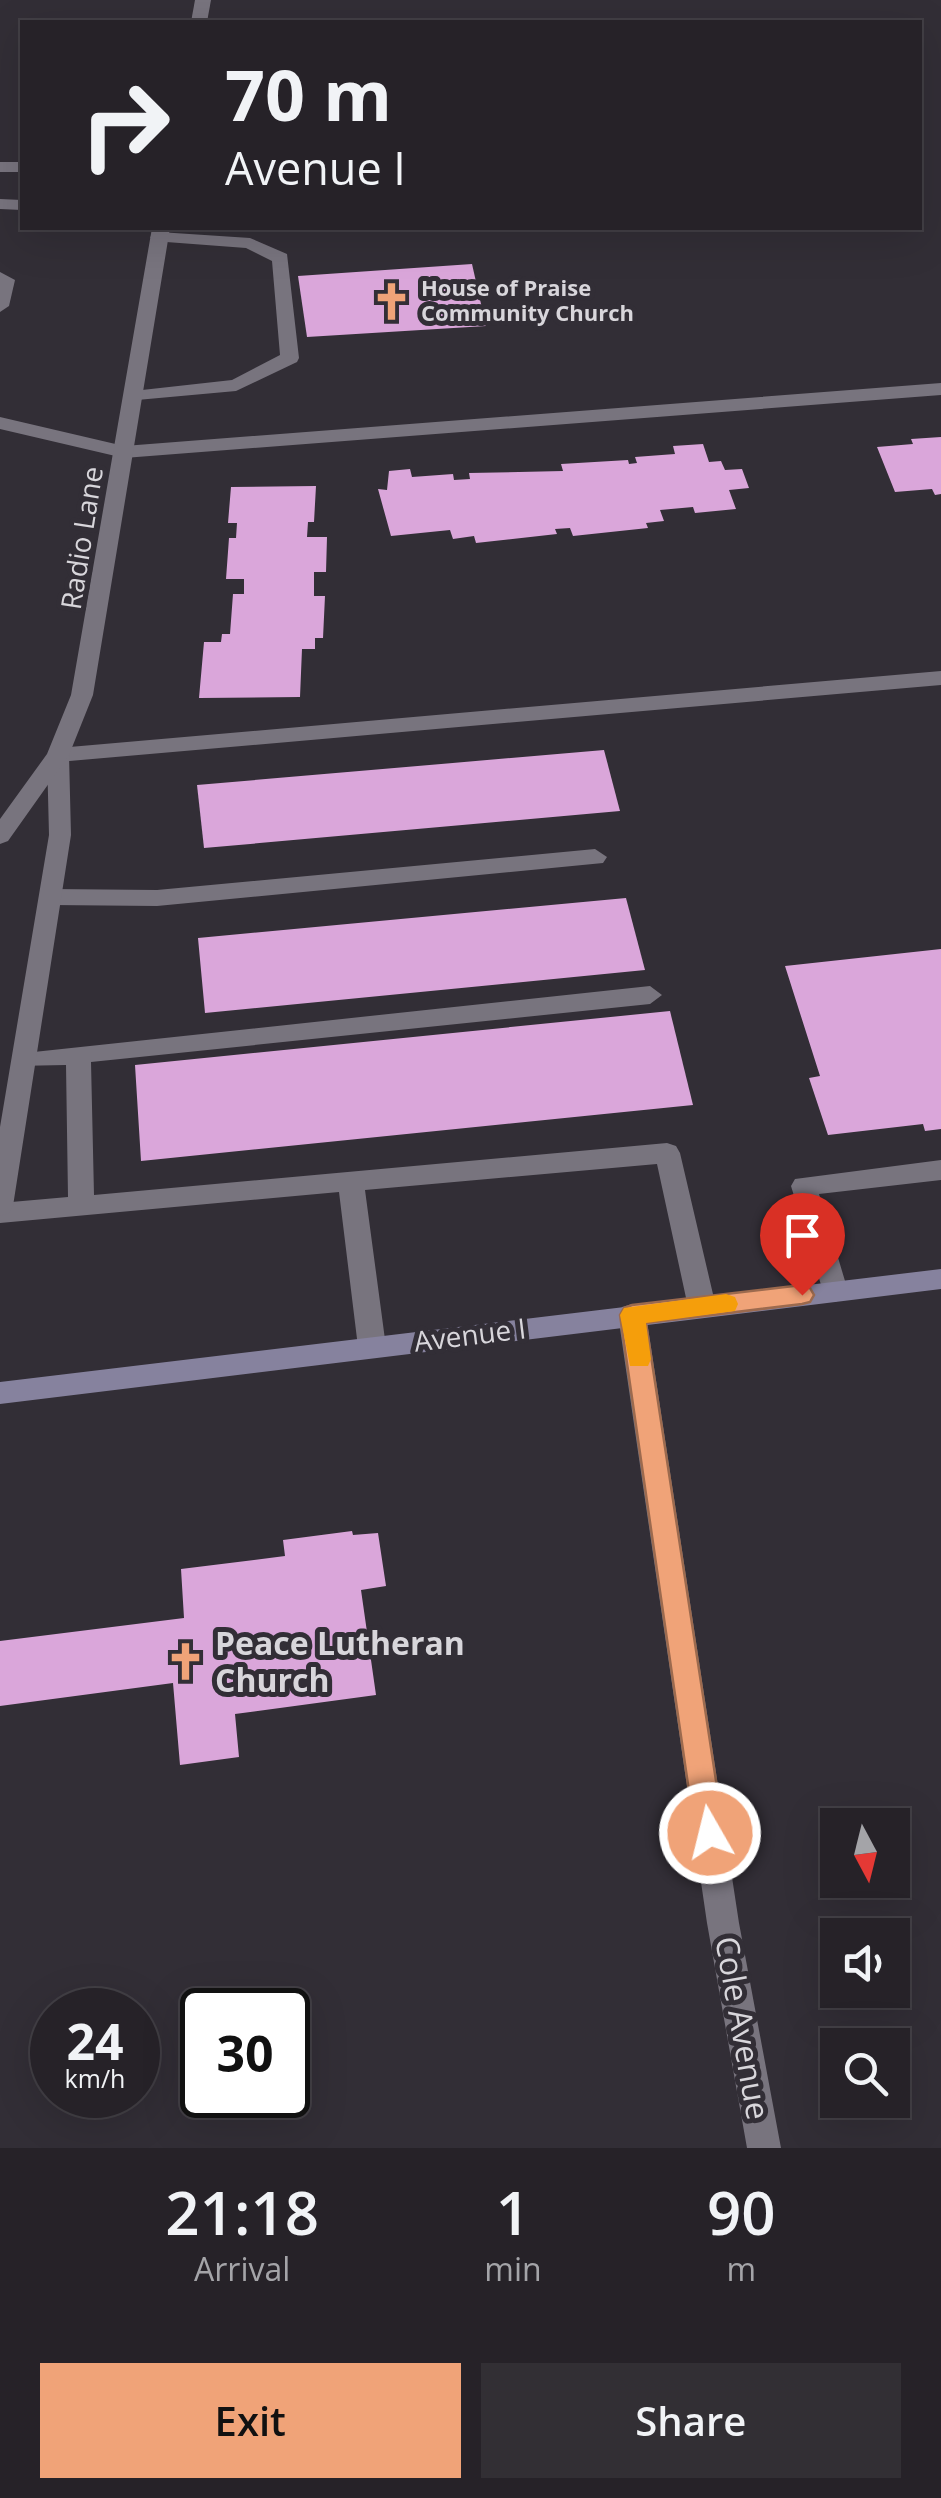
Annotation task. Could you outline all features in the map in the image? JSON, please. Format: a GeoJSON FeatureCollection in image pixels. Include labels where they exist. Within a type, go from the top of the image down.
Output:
{"type":"FeatureCollection","features":[{"type":"Feature","properties":{"kind":"main road","name":"Avenue I"},"geometry":{"type":"LineString","coordinates":[[0,1392],[941,1278]]}},
{"type":"Feature","properties":{"kind":"street","name":"Radio Lane"},"geometry":{"type":"LineString","coordinates":[[0,836],[58,755],[82,695],[160,232]]}},
{"type":"Feature","properties":{"kind":"street"},"geometry":{"type":"LineString","coordinates":[[133,396],[236,385],[290,358],[281,258],[250,243],[160,232]]}},
{"type":"Feature","properties":{"kind":"street"},"geometry":{"type":"LineString","coordinates":[[0,277],[6,280],[0,306]]}},
{"type":"Feature","properties":{"kind":"street"},"geometry":{"type":"LineString","coordinates":[[0,423],[124,452],[941,389]]}},
{"type":"Feature","properties":{"kind":"street"},"geometry":{"type":"LineString","coordinates":[[702,1307],[667,1153],[0,1210],[60,835],[58,755],[941,678]]}},
{"type":"Feature","properties":{"kind":"street"},"geometry":{"type":"LineString","coordinates":[[51,897],[158,898],[596,856]]}},
{"type":"Feature","properties":{"kind":"street"},"geometry":{"type":"LineString","coordinates":[[24,1060],[650,995]]}},
{"type":"Feature","properties":{"kind":"street"},"geometry":{"type":"LineString","coordinates":[[78,1055],[82,1206]]}},
{"type":"Feature","properties":{"kind":"street"},"geometry":{"type":"LineString","coordinates":[[834,1291],[804,1186],[941,1170]]}},
{"type":"Feature","properties":{"kind":"street"},"geometry":{"type":"LineString","coordinates":[[351,1182],[372,1347]]}},
{"type":"Feature","properties":{"kind":"street","name":"Cole Avenue"},"geometry":{"type":"LineString","coordinates":[[632,1315],[723,1923],[764,2148]]}},
{"type":"Feature","properties":{"kind":"building","name":"House of Praise Community Church"},"geometry":{"type":"Polygon","coordinates":[[[472,264],[486,326],[307,337],[298,276],[472,264]]]}},
{"type":"Feature","properties":{"kind":"building"},"geometry":{"type":"Polygon","coordinates":[[[941,437],[941,494],[935,495],[932,489],[895,492],[877,447],[941,437]]]}},
{"type":"Feature","properties":{"kind":"building"},"geometry":{"type":"Polygon","coordinates":[[[703,444],[709,462],[721,461],[725,470],[742,469],[749,488],[729,490],[736,509],[695,513],[693,507],[660,510],[664,521],[646,523],[648,528],[573,536],[570,528],[555,529],[557,534],[476,543],[474,536],[453,539],[450,530],[391,536],[378,489],[387,490],[389,471],[410,469],[412,477],[453,474],[454,480],[470,479],[469,473],[563,471],[561,464],[628,460],[629,464],[637,463],[635,457],[675,454],[673,446],[703,444]]]}},
{"type":"Feature","properties":{"kind":"building"},"geometry":{"type":"Polygon","coordinates":[[[316,486],[314,522],[308,522],[307,537],[327,537],[326,572],[314,572],[314,596],[325,596],[323,638],[315,638],[315,649],[302,649],[300,697],[199,698],[204,642],[221,642],[222,634],[230,634],[233,594],[244,594],[244,579],[226,579],[229,538],[236,538],[237,523],[228,523],[231,487],[316,486]]]}},
{"type":"Feature","properties":{"kind":"building"},"geometry":{"type":"Polygon","coordinates":[[[604,750],[620,811],[204,848],[197,785],[604,750]]]}},
{"type":"Feature","properties":{"kind":"building"},"geometry":{"type":"Polygon","coordinates":[[[626,898],[645,970],[205,1013],[198,938],[626,898]]]}},
{"type":"Feature","properties":{"kind":"building"},"geometry":{"type":"Polygon","coordinates":[[[941,949],[941,1129],[925,1131],[923,1124],[828,1135],[809,1078],[820,1076],[785,966],[941,949]]]}},
{"type":"Feature","properties":{"kind":"building"},"geometry":{"type":"Polygon","coordinates":[[[670,1011],[693,1105],[141,1161],[135,1065],[670,1011]]]}},
{"type":"Feature","properties":{"kind":"building","name":"Peace Lutheran Church"},"geometry":{"type":"Polygon","coordinates":[[[352,1531],[353,1535],[378,1533],[386,1586],[361,1590],[376,1695],[235,1714],[239,1757],[180,1765],[173,1683],[0,1706],[0,1641],[184,1618],[181,1569],[285,1556],[283,1540],[352,1531]]]}},
{"type":"Feature","properties":{"kind":"slow traffic"},"geometry":{"type":"LineString","coordinates":[[639,1359],[632,1315],[726,1304]]}},
{"type":"Feature","properties":{"kind":"place","name":"House of Praise Community Church"},"geometry":{"type":"Point","coordinates":[391,301]}},
{"type":"Feature","properties":{"kind":"place","name":"Peace Lutheran Church"},"geometry":{"type":"Point","coordinates":[185,1662]}},
{"type":"Feature","properties":{"kind":"route"},"geometry":{"type":"LineString","coordinates":[[710,1833],[632,1315],[802,1295]]}}]}
